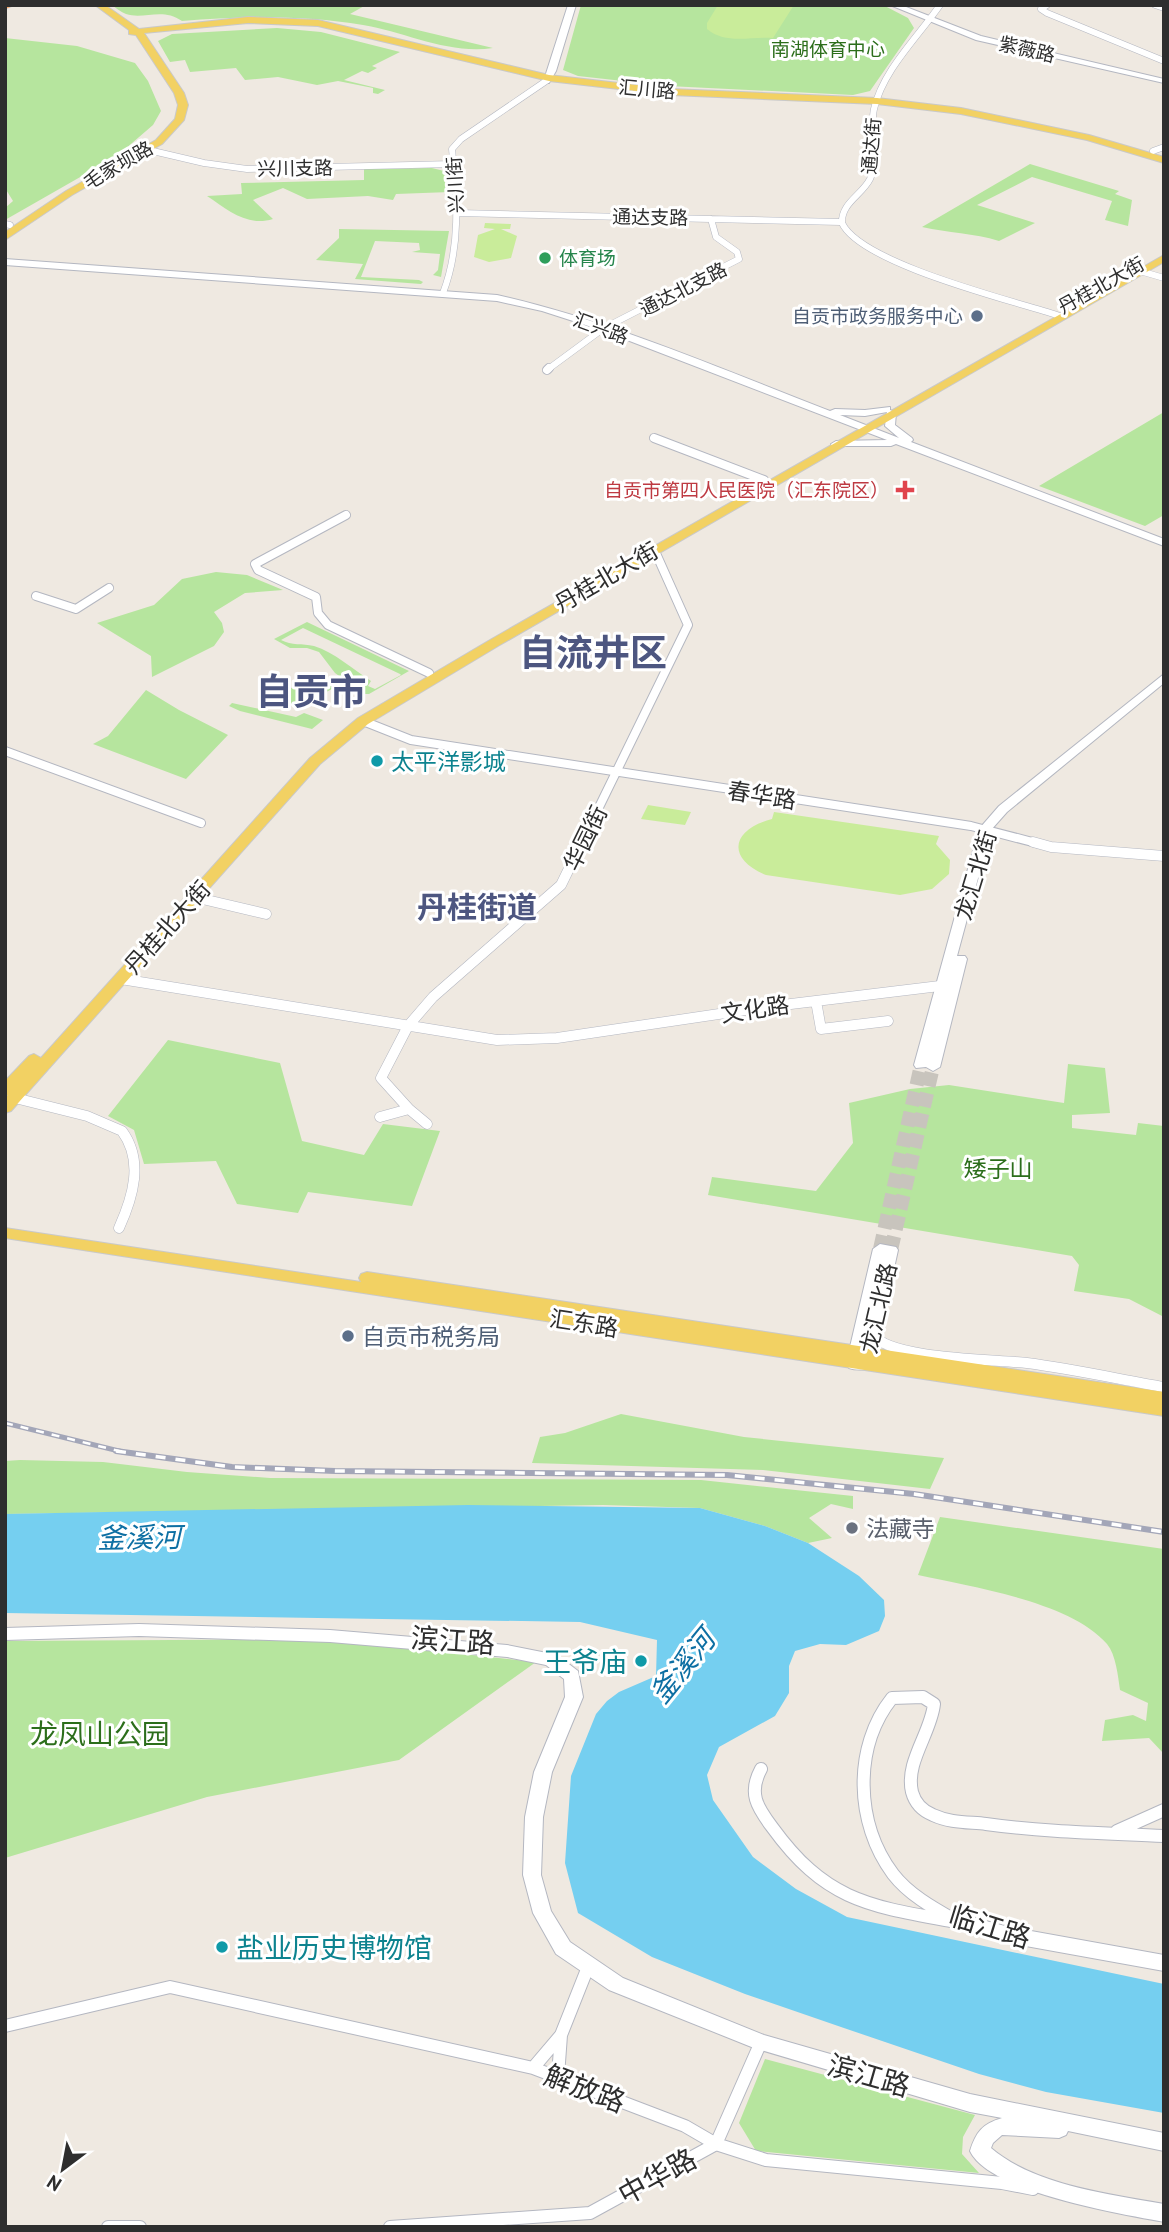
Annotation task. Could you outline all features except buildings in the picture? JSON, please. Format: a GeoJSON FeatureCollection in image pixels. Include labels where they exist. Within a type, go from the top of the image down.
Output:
{"type":"FeatureCollection","features":[{"type":"Feature","properties":{"kind":"highway"},"geometry":{"type":"LineString","coordinates":[[5,6],[11,5]]}},
{"type":"Feature","properties":{"kind":"main road"},"geometry":{"type":"LineString","coordinates":[[92,5],[135,33]]}},
{"type":"Feature","properties":{"kind":"main road"},"geometry":{"type":"LineString","coordinates":[[99,5],[135,33]]}},
{"type":"Feature","properties":{"kind":"main road"},"geometry":{"type":"LineString","coordinates":[[547,80],[572,5]]}},
{"type":"Feature","properties":{"kind":"main road","name":"紫薇路"},"geometry":{"type":"LineString","coordinates":[[894,5],[929,21],[1000,43],[1164,81]]}},
{"type":"Feature","properties":{"kind":"main road","name":"汇川路"},"geometry":{"type":"LineString","coordinates":[[135,33],[248,20],[318,23],[547,80],[670,95],[876,103],[991,120],[1164,162]]}},
{"type":"Feature","properties":{"kind":"main road","name":"毛家坝路"},"geometry":{"type":"LineString","coordinates":[[7,226],[63,191],[159,142],[179,120],[183,105],[179,93],[135,33]]}},
{"type":"Feature","properties":{"kind":"main road","name":"毛家坝路"},"geometry":{"type":"LineString","coordinates":[[5,237],[69,193],[143,149]]}},
{"type":"Feature","properties":{"kind":"main road","name":"丹桂北大街"},"geometry":{"type":"LineString","coordinates":[[8,1099],[121,979],[315,761],[363,721],[1164,250]]}},
{"type":"Feature","properties":{"kind":"main road","name":"丹桂北大街"},"geometry":{"type":"LineString","coordinates":[[1056,315],[1164,258]]}},
{"type":"Feature","properties":{"kind":"main road","name":"汇兴路"},"geometry":{"type":"LineString","coordinates":[[5,261],[444,291],[519,302],[606,327],[1164,541]]}},
{"type":"Feature","properties":{"kind":"main road"},"geometry":{"type":"LineString","coordinates":[[888,411],[890,426],[918,447],[892,443],[832,444],[832,423],[827,412],[888,411]]}},
{"type":"Feature","properties":{"kind":"main road","name":"丹桂北大街"},"geometry":{"type":"LineString","coordinates":[[8,1099],[307,758],[355,719],[429,673],[764,480],[832,444]]}},
{"type":"Feature","properties":{"kind":"main road","name":"龙汇北街"},"geometry":{"type":"LineString","coordinates":[[927,1066],[989,830],[1003,809],[1164,677]]}},
{"type":"Feature","properties":{"kind":"main road","name":"龙汇北街"},"geometry":{"type":"LineString","coordinates":[[989,830],[1164,685]]}},
{"type":"Feature","properties":{"kind":"main road","name":"汇东路"},"geometry":{"type":"LineString","coordinates":[[5,1223],[1164,1410]]}},
{"type":"Feature","properties":{"kind":"main road","name":"汇东路"},"geometry":{"type":"LineString","coordinates":[[5,1233],[861,1359],[1164,1398]]}},
{"type":"Feature","properties":{"kind":"main road","name":"龙汇北路"},"geometry":{"type":"LineString","coordinates":[[886,1250],[872,1334],[861,1359],[886,1250]]}},
{"type":"Feature","properties":{"kind":"main road","name":"滨江路"},"geometry":{"type":"LineString","coordinates":[[5,1629],[138,1624],[331,1630],[510,1644],[556,1654],[579,1673],[583,1698],[552,1773],[544,1813],[542,1872],[550,1910],[589,1967]]}},
{"type":"Feature","properties":{"kind":"main road","name":"滨江路"},"geometry":{"type":"LineString","coordinates":[[5,1634],[139,1630],[330,1636],[507,1651],[551,1660],[572,1676],[574,1697],[543,1772],[534,1817],[532,1875],[541,1913],[564,1948],[616,1984],[761,2042],[970,2104],[1164,2142]]}},
{"type":"Feature","properties":{"kind":"main road","name":"临江路"},"geometry":{"type":"LineString","coordinates":[[958,1922],[1009,1936],[1164,1964]]}},
{"type":"Feature","properties":{"kind":"main road"},"geometry":{"type":"LineString","coordinates":[[1091,2128],[1053,2129],[1000,2125],[988,2130],[982,2139],[980,2151],[988,2161],[1013,2173],[1099,2201]]}},
{"type":"Feature","properties":{"kind":"main road","name":"解放路"},"geometry":{"type":"LineString","coordinates":[[1099,2201],[1164,2213]]}},
{"type":"Feature","properties":{"kind":"street","name":"通达街"},"geometry":{"type":"LineString","coordinates":[[841,222],[844,211],[872,175],[872,118],[876,103],[903,57],[940,5]]}},
{"type":"Feature","properties":{"kind":"street"},"geometry":{"type":"LineString","coordinates":[[1047,5],[1041,9],[1047,13],[1164,61]]}},
{"type":"Feature","properties":{"kind":"street"},"geometry":{"type":"LineString","coordinates":[[1155,5],[1164,8]]}},
{"type":"Feature","properties":{"kind":"street","name":"兴川街"},"geometry":{"type":"LineString","coordinates":[[444,291],[450,273],[458,213],[452,149],[461,139],[547,80]]}},
{"type":"Feature","properties":{"kind":"street"},"geometry":{"type":"LineString","coordinates":[[1153,151],[1164,147]]}},
{"type":"Feature","properties":{"kind":"street","name":"兴川支路"},"geometry":{"type":"LineString","coordinates":[[143,149],[204,163],[247,169],[453,164]]}},
{"type":"Feature","properties":{"kind":"street","name":"通达支路"},"geometry":{"type":"LineString","coordinates":[[458,213],[841,222]]}},
{"type":"Feature","properties":{"kind":"street","name":"通达北支路"},"geometry":{"type":"LineString","coordinates":[[547,370],[606,327],[739,260],[737,252],[716,237],[711,219]]}},
{"type":"Feature","properties":{"kind":"street"},"geometry":{"type":"LineString","coordinates":[[841,222],[845,230],[867,249],[897,264],[1056,315]]}},
{"type":"Feature","properties":{"kind":"street"},"geometry":{"type":"LineString","coordinates":[[1140,271],[1164,278]]}},
{"type":"Feature","properties":{"kind":"street"},"geometry":{"type":"LineString","coordinates":[[654,438],[764,480]]}},
{"type":"Feature","properties":{"kind":"street"},"geometry":{"type":"LineString","coordinates":[[346,515],[255,564],[258,570],[316,597],[316,610],[321,620],[328,625],[429,673]]}},
{"type":"Feature","properties":{"kind":"street","name":"华园街"},"geometry":{"type":"LineString","coordinates":[[409,1109],[381,1077],[408,1026],[433,997],[557,891],[688,625],[654,550]]}},
{"type":"Feature","properties":{"kind":"street"},"geometry":{"type":"LineString","coordinates":[[36,596],[76,609],[109,588]]}},
{"type":"Feature","properties":{"kind":"street","name":"春华路"},"geometry":{"type":"LineString","coordinates":[[363,721],[411,740],[989,830],[1051,847],[1164,856]]}},
{"type":"Feature","properties":{"kind":"street"},"geometry":{"type":"LineString","coordinates":[[5,751],[201,823]]}},
{"type":"Feature","properties":{"kind":"street"},"geometry":{"type":"LineString","coordinates":[[194,897],[266,914]]}},
{"type":"Feature","properties":{"kind":"street"},"geometry":{"type":"LineString","coordinates":[[121,979],[408,1026]]}},
{"type":"Feature","properties":{"kind":"street","name":"文化路"},"geometry":{"type":"LineString","coordinates":[[408,1026],[497,1040],[557,1038],[816,1000],[948,985]]}},
{"type":"Feature","properties":{"kind":"street"},"geometry":{"type":"LineString","coordinates":[[816,1000],[821,1030],[888,1021]]}},
{"type":"Feature","properties":{"kind":"street"},"geometry":{"type":"LineString","coordinates":[[8,1099],[109,1122],[124,1133],[133,1158],[135,1176],[133,1194],[119,1228]]}},
{"type":"Feature","properties":{"kind":"street"},"geometry":{"type":"LineString","coordinates":[[380,1117],[409,1109],[427,1124]]}},
{"type":"Feature","properties":{"kind":"street"},"geometry":{"type":"LineString","coordinates":[[872,1334],[878,1342],[904,1349],[1004,1364],[1037,1365],[1164,1387]]}},
{"type":"Feature","properties":{"kind":"street","name":"临江路"},"geometry":{"type":"LineString","coordinates":[[958,1922],[933,1908],[893,1874],[879,1852],[871,1831],[863,1791],[863,1762],[875,1719],[882,1707],[892,1698],[909,1695],[923,1697],[934,1704],[934,1712],[921,1739],[914,1766],[912,1794],[923,1810],[940,1818],[1008,1828],[1114,1832]]}},
{"type":"Feature","properties":{"kind":"street"},"geometry":{"type":"LineString","coordinates":[[761,1769],[753,1782],[755,1801],[788,1850],[820,1883],[866,1904],[958,1922]]}},
{"type":"Feature","properties":{"kind":"street"},"geometry":{"type":"LineString","coordinates":[[1114,1832],[1164,1810]]}},
{"type":"Feature","properties":{"kind":"street"},"geometry":{"type":"LineString","coordinates":[[1114,1832],[1164,1836]]}},
{"type":"Feature","properties":{"kind":"street"},"geometry":{"type":"LineString","coordinates":[[533,2068],[561,2035],[589,1967]]}},
{"type":"Feature","properties":{"kind":"street","name":"解放路"},"geometry":{"type":"LineString","coordinates":[[5,2026],[170,1987],[533,2068],[685,2126],[716,2144],[765,2160],[1002,2183],[1099,2201]]}},
{"type":"Feature","properties":{"kind":"street"},"geometry":{"type":"LineString","coordinates":[[558,2076],[561,2035]]}},
{"type":"Feature","properties":{"kind":"street"},"geometry":{"type":"LineString","coordinates":[[716,2144],[761,2042]]}},
{"type":"Feature","properties":{"kind":"street","name":"中华路"},"geometry":{"type":"LineString","coordinates":[[390,2227],[590,2213],[716,2144]]}},
{"type":"Feature","properties":{"kind":"street"},"geometry":{"type":"LineString","coordinates":[[108,2227],[140,2227]]}},
{"type":"Feature","properties":{"kind":"green space"},"geometry":{"type":"Polygon","coordinates":[[[112,5],[366,5],[350,14],[493,48],[444,46],[379,28],[318,19],[272,17],[182,21],[160,14],[126,14],[112,5]]]}},
{"type":"Feature","properties":{"kind":"green space","name":"南湖体育中心"},"geometry":{"type":"Polygon","coordinates":[[[581,5],[883,5],[908,18],[914,28],[870,91],[853,95],[668,86],[578,76],[563,70],[581,5]]]}},
{"type":"Feature","properties":{"kind":"green space"},"geometry":{"type":"Polygon","coordinates":[[[718,5],[794,5],[773,38],[739,39],[722,37],[707,29],[707,23],[718,5]]]}},
{"type":"Feature","properties":{"kind":"green space"},"geometry":{"type":"Polygon","coordinates":[[[277,28],[321,32],[400,52],[372,66],[377,68],[368,73],[362,71],[344,80],[385,90],[378,94],[373,93],[373,88],[338,81],[317,85],[278,77],[245,80],[236,68],[190,72],[185,60],[170,62],[158,41],[172,34],[277,28]]]}},
{"type":"Feature","properties":{"kind":"green space"},"geometry":{"type":"Polygon","coordinates":[[[5,38],[77,46],[135,63],[148,81],[161,111],[153,125],[117,156],[5,220],[5,208],[13,201],[5,188],[5,38]]]}},
{"type":"Feature","properties":{"kind":"green space"},"geometry":{"type":"Polygon","coordinates":[[[1030,164],[1119,191],[1115,194],[1132,200],[1128,226],[1105,220],[1112,201],[1032,177],[977,205],[1035,223],[999,241],[922,227],[1030,164]]]}},
{"type":"Feature","properties":{"kind":"green space"},"geometry":{"type":"Polygon","coordinates":[[[432,168],[448,172],[450,192],[396,194],[393,200],[368,196],[307,199],[283,188],[253,200],[273,219],[264,221],[238,216],[207,196],[242,194],[241,183],[364,180],[364,169],[432,168]]]}},
{"type":"Feature","properties":{"kind":"green space"},"geometry":{"type":"Polygon","coordinates":[[[485,223],[511,224],[510,229],[501,229],[517,236],[511,258],[489,262],[474,257],[478,235],[495,229],[484,228],[485,223]]]}},
{"type":"Feature","properties":{"kind":"green space"},"geometry":{"type":"Polygon","coordinates":[[[339,229],[449,231],[441,277],[433,275],[438,270],[440,254],[412,252],[420,250],[419,243],[375,241],[361,277],[419,280],[423,282],[421,284],[355,279],[363,264],[316,260],[339,238],[339,229]]]}},
{"type":"Feature","properties":{"kind":"green space"},"geometry":{"type":"Polygon","coordinates":[[[1164,412],[1164,515],[1145,526],[1039,486],[1164,412]]]}},
{"type":"Feature","properties":{"kind":"green space"},"geometry":{"type":"Polygon","coordinates":[[[216,572],[247,575],[283,590],[245,593],[214,612],[222,623],[224,632],[214,646],[152,677],[151,656],[97,623],[154,605],[182,579],[216,572]]]}},
{"type":"Feature","properties":{"kind":"green space"},"geometry":{"type":"Polygon","coordinates":[[[307,622],[409,671],[369,694],[364,694],[335,673],[319,652],[307,648],[290,648],[274,639],[307,622]],[[303,628],[281,640],[314,646],[329,652],[371,681],[368,686],[375,689],[401,675],[303,628]]]}},
{"type":"Feature","properties":{"kind":"green space"},"geometry":{"type":"Polygon","coordinates":[[[319,677],[333,683],[334,688],[297,707],[276,699],[278,695],[310,678],[319,677]]]}},
{"type":"Feature","properties":{"kind":"green space"},"geometry":{"type":"Polygon","coordinates":[[[146,690],[228,735],[186,779],[93,744],[108,736],[146,690]]]}},
{"type":"Feature","properties":{"kind":"green space"},"geometry":{"type":"Polygon","coordinates":[[[232,703],[296,717],[304,713],[323,720],[312,729],[240,711],[229,706],[232,703]]]}},
{"type":"Feature","properties":{"kind":"green space"},"geometry":{"type":"Polygon","coordinates":[[[648,805],[691,812],[685,825],[641,819],[648,805]]]}},
{"type":"Feature","properties":{"kind":"green space"},"geometry":{"type":"Polygon","coordinates":[[[774,812],[939,836],[936,844],[950,860],[949,874],[932,889],[900,895],[766,875],[744,860],[739,852],[739,844],[748,830],[772,819],[774,812]]]}},
{"type":"Feature","properties":{"kind":"green space"},"geometry":{"type":"Polygon","coordinates":[[[168,1040],[280,1063],[302,1141],[364,1155],[383,1124],[440,1131],[412,1206],[308,1192],[298,1213],[237,1204],[216,1161],[144,1164],[134,1130],[108,1116],[168,1040]]]}},
{"type":"Feature","properties":{"kind":"green space","name":"矮子山"},"geometry":{"type":"Polygon","coordinates":[[[1068,1064],[1105,1068],[1110,1113],[1072,1115],[1072,1128],[1136,1135],[1138,1123],[1164,1126],[1164,1317],[1129,1299],[1074,1291],[1079,1265],[1072,1256],[708,1195],[712,1177],[816,1191],[853,1143],[849,1103],[910,1089],[949,1085],[1064,1103],[1068,1064]]]}},
{"type":"Feature","properties":{"kind":"green space"},"geometry":{"type":"Polygon","coordinates":[[[621,1414],[744,1437],[944,1458],[930,1489],[763,1470],[532,1463],[540,1437],[565,1433],[621,1414]]]}},
{"type":"Feature","properties":{"kind":"green space"},"geometry":{"type":"Polygon","coordinates":[[[5,1461],[103,1462],[270,1478],[701,1480],[853,1496],[853,1509],[831,1504],[809,1518],[832,1538],[808,1543],[765,1526],[700,1508],[603,1505],[5,1514],[5,1461]]]}},
{"type":"Feature","properties":{"kind":"green space"},"geometry":{"type":"Polygon","coordinates":[[[940,1517],[1164,1549],[1164,1754],[1149,1738],[1102,1741],[1105,1720],[1133,1715],[1146,1721],[1148,1703],[1120,1690],[1113,1654],[1107,1644],[1090,1629],[1045,1606],[918,1575],[940,1517]]]}},
{"type":"Feature","properties":{"kind":"green space","name":"龙凤山公园"},"geometry":{"type":"Polygon","coordinates":[[[328,1639],[536,1662],[399,1760],[207,1797],[5,1858],[5,1641],[328,1639]]]}},
{"type":"Feature","properties":{"kind":"green space"},"geometry":{"type":"Polygon","coordinates":[[[765,2059],[975,2115],[963,2137],[962,2154],[979,2173],[756,2151],[739,2123],[765,2059]]]}},
{"type":"Feature","properties":{"kind":"water","name":"釜溪河"},"geometry":{"type":"Polygon","coordinates":[[[468,1505],[700,1508],[765,1526],[808,1543],[859,1576],[884,1600],[885,1616],[879,1631],[846,1645],[820,1644],[795,1651],[789,1666],[789,1693],[775,1716],[719,1747],[707,1775],[713,1800],[753,1857],[796,1889],[847,1917],[1164,1984],[1164,2113],[1046,2092],[979,2074],[841,2027],[745,1994],[652,1957],[578,1913],[565,1863],[571,1776],[596,1714],[607,1701],[619,1692],[656,1676],[657,1640],[580,1622],[5,1613],[5,1514],[468,1505]]]}},
{"type":"Feature","properties":{"kind":"tunnel"},"geometry":{"type":"LineString","coordinates":[[880,1249],[921,1065]]}},
{"type":"Feature","properties":{"kind":"tunnel"},"geometry":{"type":"LineString","coordinates":[[891,1250],[933,1067]]}},
{"type":"Feature","properties":{"kind":"railway"},"geometry":{"type":"LineString","coordinates":[[5,1423],[123,1452]]}},
{"type":"Feature","properties":{"kind":"railway"},"geometry":{"type":"LineString","coordinates":[[116,1451],[123,1452]]}},
{"type":"Feature","properties":{"kind":"railway"},"geometry":{"type":"LineString","coordinates":[[123,1452],[232,1467],[335,1471],[727,1475],[914,1494],[1164,1532]]}},
{"type":"Feature","properties":{"kind":"place","name":"体育场"},"geometry":{"type":"Point","coordinates":[545,258]}},
{"type":"Feature","properties":{"kind":"place","name":"自贡市政务服务中心"},"geometry":{"type":"Point","coordinates":[977,316]}},
{"type":"Feature","properties":{"kind":"place","name":"自贡市第四人民医院（汇东院区）"},"geometry":{"type":"Point","coordinates":[905,490]}},
{"type":"Feature","properties":{"kind":"place","name":"太平洋影城"},"geometry":{"type":"Point","coordinates":[377,761]}},
{"type":"Feature","properties":{"kind":"place","name":"自贡市税务局"},"geometry":{"type":"Point","coordinates":[348,1336]}},
{"type":"Feature","properties":{"kind":"place","name":"法藏寺"},"geometry":{"type":"Point","coordinates":[852,1528]}},
{"type":"Feature","properties":{"kind":"place","name":"王爷庙"},"geometry":{"type":"Point","coordinates":[641,1661]}},
{"type":"Feature","properties":{"kind":"place","name":"盐业历史博物馆"},"geometry":{"type":"Point","coordinates":[222,1947]}},
{"type":"Feature","properties":{"kind":"district","name":"自流井区"},"geometry":{"type":"Point","coordinates":[593,652]}},
{"type":"Feature","properties":{"kind":"district","name":"自贡市"},"geometry":{"type":"Point","coordinates":[311,691]}},
{"type":"Feature","properties":{"kind":"district","name":"丹桂街道"},"geometry":{"type":"Point","coordinates":[477,906]}}]}
